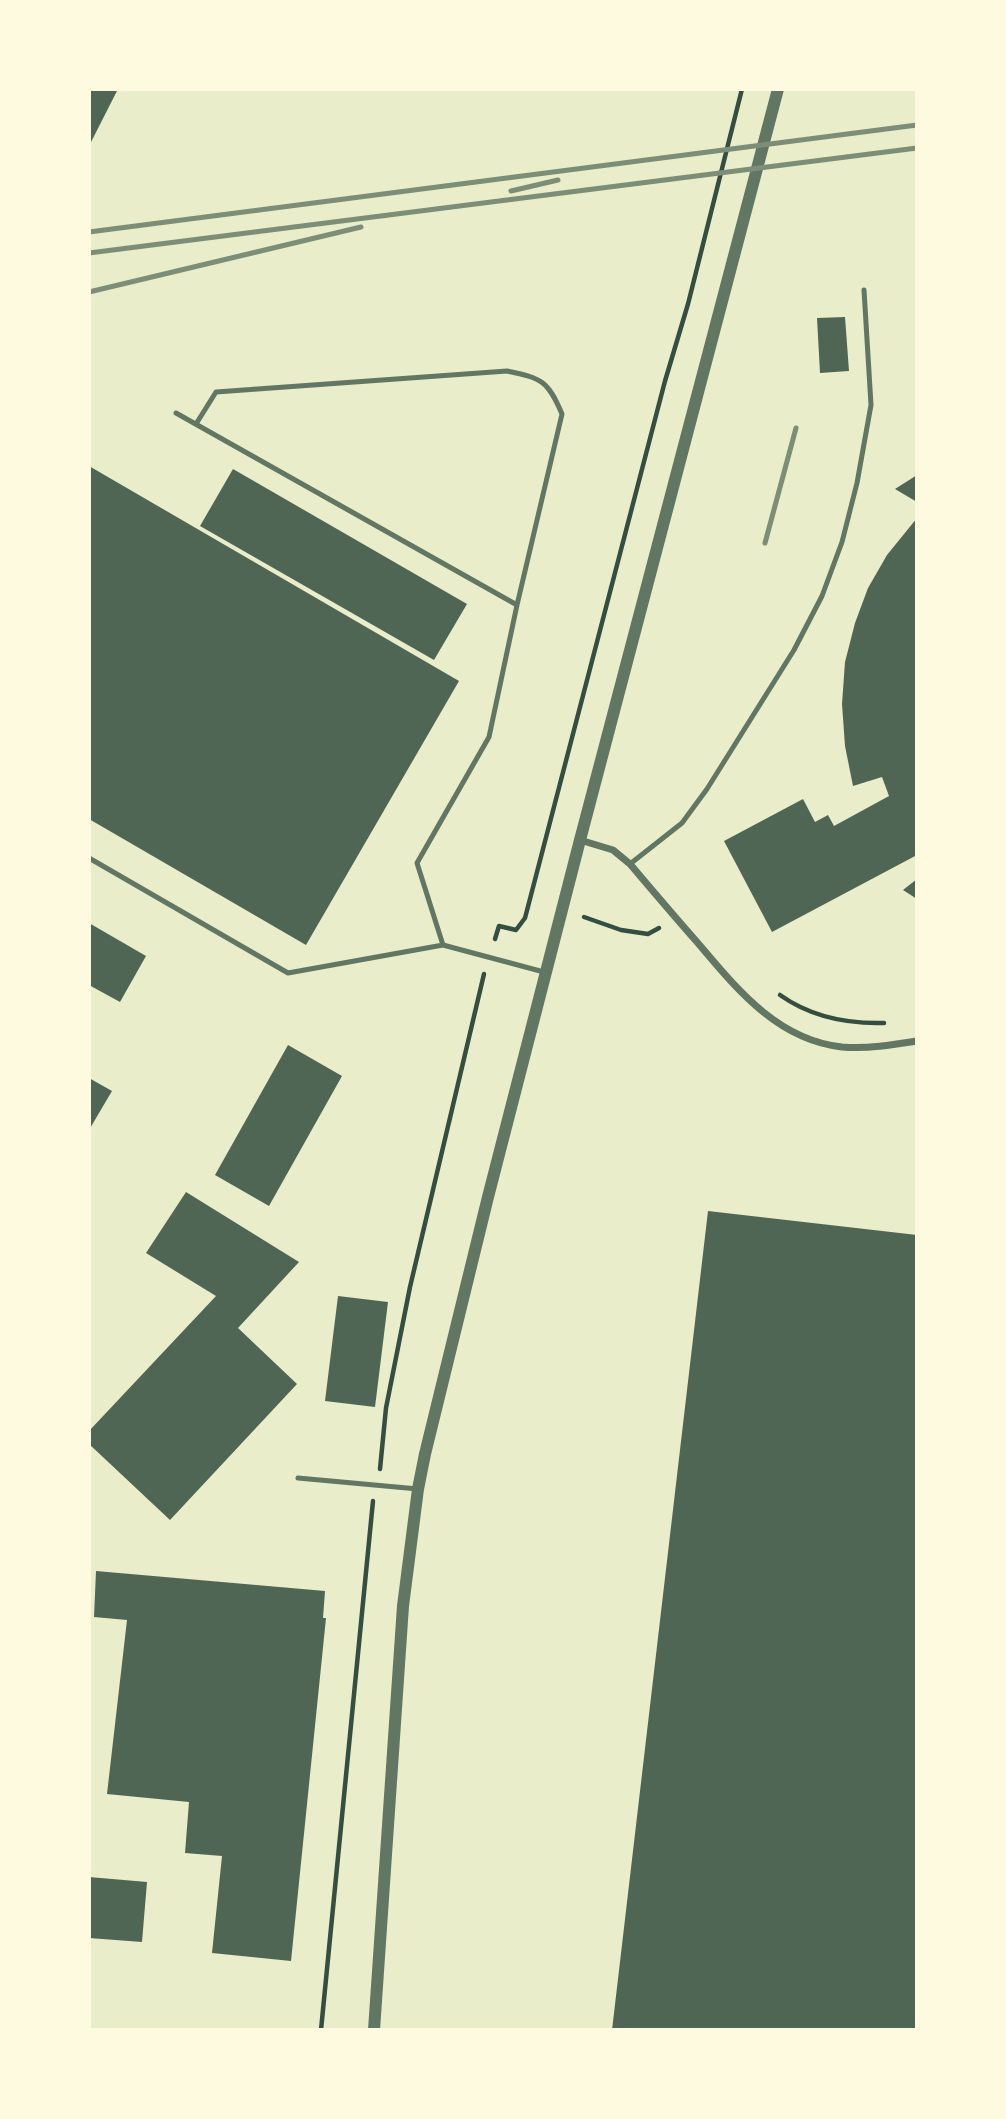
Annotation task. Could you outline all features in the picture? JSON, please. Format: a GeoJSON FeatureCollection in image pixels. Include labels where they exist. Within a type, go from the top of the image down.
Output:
{"type":"FeatureCollection","features":[{"type":"Feature","properties":{"kind":"street"},"geometry":{"type":"LineString","coordinates":[[374,2030],[402,1606],[418,1489],[485,1210],[778,89]]}},
{"type":"Feature","properties":{"kind":"street"},"geometry":{"type":"LineString","coordinates":[[580,841],[613,850],[630,864],[746,998],[795,1033],[841,1047],[875,1047],[917,1041]]}},
{"type":"Feature","properties":{"kind":"lane"},"geometry":{"type":"LineString","coordinates":[[630,864],[682,822],[707,789],[794,650],[822,596],[842,542],[870,405],[864,290]]}},
{"type":"Feature","properties":{"kind":"lane"},"geometry":{"type":"LineString","coordinates":[[196,425],[216,392],[507,371],[534,377],[552,391],[562,414],[489,737],[417,863],[443,945]]}},
{"type":"Feature","properties":{"kind":"lane"},"geometry":{"type":"LineString","coordinates":[[176,413],[517,605]]}},
{"type":"Feature","properties":{"kind":"lane"},"geometry":{"type":"LineString","coordinates":[[89,858],[288,973],[443,945],[547,973]]}},
{"type":"Feature","properties":{"kind":"lane"},"geometry":{"type":"LineString","coordinates":[[298,1478],[418,1489]]}},
{"type":"Feature","properties":{"kind":"path"},"geometry":{"type":"LineString","coordinates":[[321,2030],[372,1513],[386,1408],[410,1287],[499,926],[516,930],[525,918],[665,381],[688,304],[741,89]]}},
{"type":"Feature","properties":{"kind":"path"},"geometry":{"type":"LineString","coordinates":[[529,902],[621,929],[648,934],[675,917]]}},
{"type":"Feature","properties":{"kind":"path"},"geometry":{"type":"LineString","coordinates":[[773,990],[804,1009],[824,1017],[842,1021],[887,1023]]}},
{"type":"Feature","properties":{"kind":"building"},"geometry":{"type":"Polygon","coordinates":[[[89,89],[118,89],[89,146],[89,89]]]}},
{"type":"Feature","properties":{"kind":"building"},"geometry":{"type":"Polygon","coordinates":[[[845,317],[849,371],[820,373],[817,318],[845,317]]]}},
{"type":"Feature","properties":{"kind":"building"},"geometry":{"type":"Polygon","coordinates":[[[89,466],[459,681],[306,945],[89,819],[89,466]]]}},
{"type":"Feature","properties":{"kind":"building"},"geometry":{"type":"Polygon","coordinates":[[[233,469],[467,604],[434,660],[200,526],[233,469]]]}},
{"type":"Feature","properties":{"kind":"building"},"geometry":{"type":"Polygon","coordinates":[[[917,475],[917,502],[895,489],[917,475]]]}},
{"type":"Feature","properties":{"kind":"building"},"geometry":{"type":"Polygon","coordinates":[[[917,518],[917,855],[772,932],[724,841],[803,799],[815,822],[828,815],[834,826],[889,796],[882,777],[853,786],[845,746],[842,704],[845,662],[868,588],[887,555],[917,518]]]}},
{"type":"Feature","properties":{"kind":"building"},"geometry":{"type":"Polygon","coordinates":[[[917,879],[917,899],[903,890],[917,879]]]}},
{"type":"Feature","properties":{"kind":"building"},"geometry":{"type":"Polygon","coordinates":[[[89,923],[146,956],[120,1002],[89,985],[89,923]]]}},
{"type":"Feature","properties":{"kind":"building"},"geometry":{"type":"Polygon","coordinates":[[[288,1045],[342,1076],[269,1206],[215,1175],[288,1045]]]}},
{"type":"Feature","properties":{"kind":"building"},"geometry":{"type":"Polygon","coordinates":[[[89,1078],[112,1091],[89,1130],[89,1078]]]}},
{"type":"Feature","properties":{"kind":"building"},"geometry":{"type":"Polygon","coordinates":[[[186,1192],[299,1262],[238,1328],[297,1384],[170,1520],[89,1444],[89,1431],[216,1296],[146,1253],[186,1192]]]}},
{"type":"Feature","properties":{"kind":"building"},"geometry":{"type":"Polygon","coordinates":[[[708,1211],[917,1235],[917,2030],[612,2030],[708,1211]]]}},
{"type":"Feature","properties":{"kind":"building"},"geometry":{"type":"Polygon","coordinates":[[[338,1296],[388,1302],[375,1407],[325,1401],[338,1296]]]}},
{"type":"Feature","properties":{"kind":"building"},"geometry":{"type":"Polygon","coordinates":[[[96,1571],[325,1591],[323,1618],[326,1618],[291,1961],[212,1953],[222,1856],[185,1853],[189,1802],[107,1794],[127,1620],[94,1617],[96,1571]]]}},
{"type":"Feature","properties":{"kind":"building"},"geometry":{"type":"Polygon","coordinates":[[[89,1877],[147,1882],[142,1942],[89,1938],[89,1877]]]}},
{"type":"Feature","properties":{"kind":"railway"},"geometry":{"type":"LineString","coordinates":[[89,232],[917,125]]}},
{"type":"Feature","properties":{"kind":"railway"},"geometry":{"type":"LineString","coordinates":[[89,253],[917,148]]}},
{"type":"Feature","properties":{"kind":"railway"},"geometry":{"type":"LineString","coordinates":[[511,191],[558,180]]}},
{"type":"Feature","properties":{"kind":"railway"},"geometry":{"type":"LineString","coordinates":[[89,292],[361,227]]}},
{"type":"Feature","properties":{"kind":"railway"},"geometry":{"type":"LineString","coordinates":[[765,543],[796,428]]}}]}
